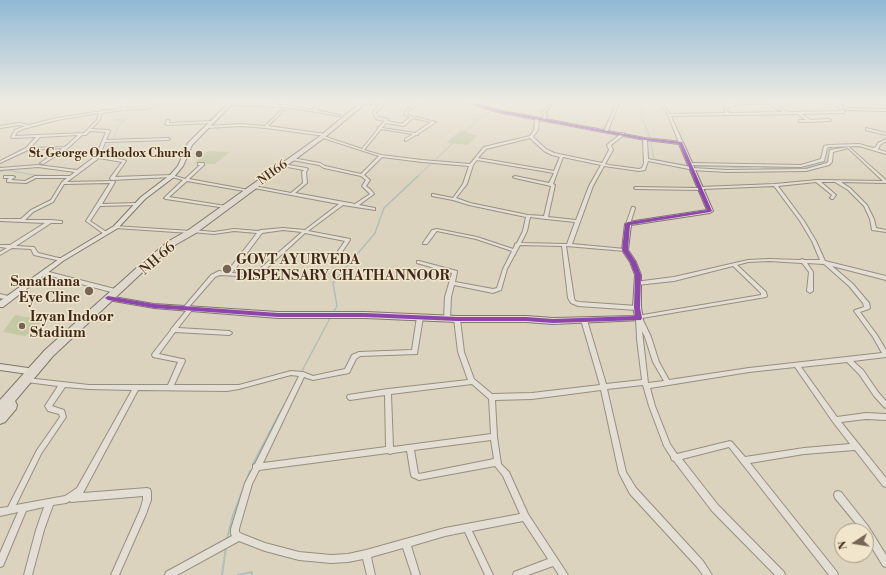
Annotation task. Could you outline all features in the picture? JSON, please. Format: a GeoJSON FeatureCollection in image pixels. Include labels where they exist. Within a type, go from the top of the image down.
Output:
{"type":"FeatureCollection","features":[{"type":"Feature","properties":{"kind":"highway","name":"NH66"},"geometry":{"type":"LineString","coordinates":[[179,241],[332,129]]}},
{"type":"Feature","properties":{"kind":"highway","name":"NH 66"},"geometry":{"type":"LineString","coordinates":[[0,409],[112,296],[179,241]]}},
{"type":"Feature","properties":{"kind":"highway","name":"NH 66"},"geometry":{"type":"LineString","coordinates":[[0,418],[32,376]]}},
{"type":"Feature","properties":{"kind":"street"},"geometry":{"type":"LineString","coordinates":[[21,129],[16,131],[13,137],[85,134],[89,130],[108,131],[98,157],[63,183],[52,201],[32,211],[23,219]]}},
{"type":"Feature","properties":{"kind":"street"},"geometry":{"type":"LineString","coordinates":[[0,305],[61,260],[116,227],[137,204],[172,176],[180,166],[190,144],[205,129]]}},
{"type":"Feature","properties":{"kind":"street"},"geometry":{"type":"LineString","coordinates":[[278,129],[323,136],[381,156],[471,165]]}},
{"type":"Feature","properties":{"kind":"street"},"geometry":{"type":"LineString","coordinates":[[363,149],[378,129]]}},
{"type":"Feature","properties":{"kind":"street"},"geometry":{"type":"LineString","coordinates":[[384,129],[417,134]]}},
{"type":"Feature","properties":{"kind":"street"},"geometry":{"type":"LineString","coordinates":[[406,140],[424,129]]}},
{"type":"Feature","properties":{"kind":"street"},"geometry":{"type":"LineString","coordinates":[[454,199],[465,184],[471,165],[485,148],[531,137],[536,129]]}},
{"type":"Feature","properties":{"kind":"street"},"geometry":{"type":"LineString","coordinates":[[594,129],[645,139],[681,143]]}},
{"type":"Feature","properties":{"kind":"street"},"geometry":{"type":"LineString","coordinates":[[628,224],[709,212],[711,209],[690,167],[675,129]]}},
{"type":"Feature","properties":{"kind":"street"},"geometry":{"type":"LineString","coordinates":[[867,129],[886,134]]}},
{"type":"Feature","properties":{"kind":"street"},"geometry":{"type":"LineString","coordinates":[[42,163],[67,147],[81,134]]}},
{"type":"Feature","properties":{"kind":"street"},"geometry":{"type":"LineString","coordinates":[[623,134],[609,145],[611,150],[602,164],[578,222],[566,245],[571,298],[573,302],[578,304],[637,308]]}},
{"type":"Feature","properties":{"kind":"street"},"geometry":{"type":"LineString","coordinates":[[0,162],[27,149],[40,136]]}},
{"type":"Feature","properties":{"kind":"street"},"geometry":{"type":"LineString","coordinates":[[531,137],[545,150],[562,156],[602,164],[642,169],[645,168],[647,160],[645,139]]}},
{"type":"Feature","properties":{"kind":"street"},"geometry":{"type":"LineString","coordinates":[[105,141],[168,139]]}},
{"type":"Feature","properties":{"kind":"street"},"geometry":{"type":"LineString","coordinates":[[873,149],[877,148],[879,144],[886,140]]}},
{"type":"Feature","properties":{"kind":"street"},"geometry":{"type":"LineString","coordinates":[[647,160],[690,167],[806,170],[828,164],[830,162],[831,151],[837,147],[856,145],[886,154]]}},
{"type":"Feature","properties":{"kind":"street"},"geometry":{"type":"LineString","coordinates":[[27,149],[67,147]]}},
{"type":"Feature","properties":{"kind":"street"},"geometry":{"type":"LineString","coordinates":[[757,168],[802,166],[823,160],[825,147],[873,149],[886,154]]}},
{"type":"Feature","properties":{"kind":"street"},"geometry":{"type":"LineString","coordinates":[[849,148],[886,182]]}},
{"type":"Feature","properties":{"kind":"street"},"geometry":{"type":"LineString","coordinates":[[362,175],[381,156]]}},
{"type":"Feature","properties":{"kind":"street"},"geometry":{"type":"LineString","coordinates":[[546,218],[553,187],[551,184],[562,156]]}},
{"type":"Feature","properties":{"kind":"street"},"geometry":{"type":"LineString","coordinates":[[98,157],[124,161],[111,180],[113,182],[88,221],[106,233]]}},
{"type":"Feature","properties":{"kind":"street"},"geometry":{"type":"LineString","coordinates":[[292,159],[320,164],[324,167],[362,175],[368,180],[364,186],[372,194],[356,206]]}},
{"type":"Feature","properties":{"kind":"street"},"geometry":{"type":"LineString","coordinates":[[476,159],[555,172]]}},
{"type":"Feature","properties":{"kind":"street"},"geometry":{"type":"LineString","coordinates":[[199,164],[203,164],[166,198],[226,207]]}},
{"type":"Feature","properties":{"kind":"street"},"geometry":{"type":"LineString","coordinates":[[284,165],[306,169],[304,172],[305,183],[294,193]]}},
{"type":"Feature","properties":{"kind":"street"},"geometry":{"type":"LineString","coordinates":[[0,169],[38,166],[78,171]]}},
{"type":"Feature","properties":{"kind":"street"},"geometry":{"type":"LineString","coordinates":[[63,183],[172,176],[186,180],[294,193],[374,209]]}},
{"type":"Feature","properties":{"kind":"street"},"geometry":{"type":"LineString","coordinates":[[4,177],[13,177],[8,181],[26,182],[35,177],[70,178]]}},
{"type":"Feature","properties":{"kind":"street"},"geometry":{"type":"LineString","coordinates":[[515,177],[551,184]]}},
{"type":"Feature","properties":{"kind":"street"},"geometry":{"type":"LineString","coordinates":[[636,188],[701,189],[817,181],[886,182]]}},
{"type":"Feature","properties":{"kind":"street"},"geometry":{"type":"LineString","coordinates":[[817,181],[834,194],[832,198]]}},
{"type":"Feature","properties":{"kind":"street"},"geometry":{"type":"LineString","coordinates":[[836,181],[849,189],[866,206],[874,228],[886,231]]}},
{"type":"Feature","properties":{"kind":"street"},"geometry":{"type":"LineString","coordinates":[[457,319],[461,352],[472,382],[492,397],[532,396],[668,383],[749,370],[797,366],[886,355],[875,336],[857,311],[867,308],[866,303],[851,284],[824,262],[814,240],[802,221],[775,185]]}},
{"type":"Feature","properties":{"kind":"street"},"geometry":{"type":"LineString","coordinates":[[433,195],[528,216],[578,222]]}},
{"type":"Feature","properties":{"kind":"street"},"geometry":{"type":"LineString","coordinates":[[170,387],[182,361],[155,355],[213,276],[219,273],[256,276],[305,232],[343,203]]}},
{"type":"Feature","properties":{"kind":"street"},"geometry":{"type":"LineString","coordinates":[[99,205],[137,204]]}},
{"type":"Feature","properties":{"kind":"street"},"geometry":{"type":"LineString","coordinates":[[633,208],[628,224],[625,250],[633,262],[638,275],[637,308],[646,384],[663,437],[674,458],[715,508],[781,575]]}},
{"type":"Feature","properties":{"kind":"street"},"geometry":{"type":"LineString","coordinates":[[452,283],[497,291],[513,250],[525,231],[528,216]]}},
{"type":"Feature","properties":{"kind":"street"},"geometry":{"type":"LineString","coordinates":[[0,220],[23,219],[61,222]]}},
{"type":"Feature","properties":{"kind":"street"},"geometry":{"type":"LineString","coordinates":[[0,254],[52,221]]}},
{"type":"Feature","properties":{"kind":"street"},"geometry":{"type":"LineString","coordinates":[[116,227],[214,233],[234,230],[261,231],[283,229],[348,240],[348,243],[338,254]]}},
{"type":"Feature","properties":{"kind":"street"},"geometry":{"type":"LineString","coordinates":[[425,243],[436,230],[477,238],[513,250]]}},
{"type":"Feature","properties":{"kind":"street"},"geometry":{"type":"LineString","coordinates":[[228,274],[261,231]]}},
{"type":"Feature","properties":{"kind":"street"},"geometry":{"type":"LineString","coordinates":[[517,244],[566,245],[625,250]]}},
{"type":"Feature","properties":{"kind":"street"},"geometry":{"type":"LineString","coordinates":[[0,246],[32,248],[36,254],[61,260]]}},
{"type":"Feature","properties":{"kind":"street"},"geometry":{"type":"LineString","coordinates":[[637,283],[674,279],[753,260],[802,260],[824,262],[886,278]]}},
{"type":"Feature","properties":{"kind":"street"},"geometry":{"type":"LineString","coordinates":[[802,260],[811,272],[810,291]]}},
{"type":"Feature","properties":{"kind":"street"},"geometry":{"type":"LineString","coordinates":[[419,262],[455,272],[448,297],[447,319]]}},
{"type":"Feature","properties":{"kind":"street"},"geometry":{"type":"LineString","coordinates":[[45,273],[112,296],[154,306],[187,310],[278,315],[338,314],[447,319],[584,320],[639,318],[764,296],[764,293],[734,265]]}},
{"type":"Feature","properties":{"kind":"street"},"geometry":{"type":"LineString","coordinates":[[0,296],[10,298]]}},
{"type":"Feature","properties":{"kind":"street"},"geometry":{"type":"LineString","coordinates":[[0,366],[63,384],[136,388],[230,388],[292,373],[317,378],[345,372],[354,357],[359,354],[415,352],[420,318]]}},
{"type":"Feature","properties":{"kind":"street"},"geometry":{"type":"LineString","coordinates":[[639,318],[656,362],[668,383]]}},
{"type":"Feature","properties":{"kind":"street"},"geometry":{"type":"LineString","coordinates":[[584,320],[604,389],[620,467],[626,481],[708,575]]}},
{"type":"Feature","properties":{"kind":"street"},"geometry":{"type":"LineString","coordinates":[[173,330],[229,333]]}},
{"type":"Feature","properties":{"kind":"street"},"geometry":{"type":"LineString","coordinates":[[848,359],[861,372],[876,394],[886,405]]}},
{"type":"Feature","properties":{"kind":"street"},"geometry":{"type":"LineString","coordinates":[[797,366],[835,420],[886,484]]}},
{"type":"Feature","properties":{"kind":"street"},"geometry":{"type":"LineString","coordinates":[[303,374],[249,483],[239,512],[235,532],[239,537],[265,547],[299,556],[332,559],[366,554],[445,532],[525,517]]}},
{"type":"Feature","properties":{"kind":"street"},"geometry":{"type":"LineString","coordinates":[[350,397],[472,382]]}},
{"type":"Feature","properties":{"kind":"street"},"geometry":{"type":"LineString","coordinates":[[10,510],[40,452],[63,417],[62,412],[50,409],[48,406],[63,384]]}},
{"type":"Feature","properties":{"kind":"street"},"geometry":{"type":"LineString","coordinates":[[66,499],[76,494],[84,487],[136,388]]}},
{"type":"Feature","properties":{"kind":"street"},"geometry":{"type":"LineString","coordinates":[[388,392],[390,451]]}},
{"type":"Feature","properties":{"kind":"street"},"geometry":{"type":"LineString","coordinates":[[492,397],[497,462],[506,474],[525,517],[564,575]]}},
{"type":"Feature","properties":{"kind":"street"},"geometry":{"type":"LineString","coordinates":[[835,420],[866,416],[886,416]]}},
{"type":"Feature","properties":{"kind":"street"},"geometry":{"type":"LineString","coordinates":[[256,467],[494,437]]}},
{"type":"Feature","properties":{"kind":"street"},"geometry":{"type":"LineString","coordinates":[[674,458],[730,444],[834,575]]}},
{"type":"Feature","properties":{"kind":"street"},"geometry":{"type":"LineString","coordinates":[[743,461],[804,451],[856,447]]}},
{"type":"Feature","properties":{"kind":"street"},"geometry":{"type":"LineString","coordinates":[[410,448],[415,475],[419,477],[497,462]]}},
{"type":"Feature","properties":{"kind":"street"},"geometry":{"type":"LineString","coordinates":[[0,512],[66,499],[147,492],[147,500],[144,511],[115,575]]}},
{"type":"Feature","properties":{"kind":"street"},"geometry":{"type":"LineString","coordinates":[[838,495],[868,534],[886,563]]}},
{"type":"Feature","properties":{"kind":"street"},"geometry":{"type":"LineString","coordinates":[[28,575],[40,530],[50,502]]}},
{"type":"Feature","properties":{"kind":"street"},"geometry":{"type":"LineString","coordinates":[[0,563],[24,507]]}},
{"type":"Feature","properties":{"kind":"street"},"geometry":{"type":"LineString","coordinates":[[467,528],[489,575]]}},
{"type":"Feature","properties":{"kind":"street"},"geometry":{"type":"LineString","coordinates":[[169,575],[239,537]]}},
{"type":"Feature","properties":{"kind":"street"},"geometry":{"type":"LineString","coordinates":[[406,543],[416,575]]}},
{"type":"Feature","properties":{"kind":"street"},"geometry":{"type":"LineString","coordinates":[[366,554],[371,575]]}},
{"type":"Feature","properties":{"kind":"street"},"geometry":{"type":"LineString","coordinates":[[517,575],[554,561]]}},
{"type":"Feature","properties":{"kind":"green space"},"geometry":{"type":"Polygon","coordinates":[[[461,130],[477,136],[468,145],[446,143],[461,130]]]}},
{"type":"Feature","properties":{"kind":"green space"},"geometry":{"type":"Polygon","coordinates":[[[208,151],[230,152],[215,164],[194,163],[208,151]]]}},
{"type":"Feature","properties":{"kind":"green space","name":"Izyan Indoor Stadium"},"geometry":{"type":"Polygon","coordinates":[[[15,315],[44,320],[25,336],[3,332],[15,315]]]}},
{"type":"Feature","properties":{"kind":"waterway"},"geometry":{"type":"LineString","coordinates":[[113,140],[117,129]]}},
{"type":"Feature","properties":{"kind":"waterway"},"geometry":{"type":"LineString","coordinates":[[434,161],[468,129]]}},
{"type":"Feature","properties":{"kind":"waterway"},"geometry":{"type":"LineString","coordinates":[[647,129],[650,138]]}},
{"type":"Feature","properties":{"kind":"waterway"},"geometry":{"type":"LineString","coordinates":[[651,141],[654,159],[685,165]]}},
{"type":"Feature","properties":{"kind":"waterway"},"geometry":{"type":"LineString","coordinates":[[104,151],[110,143]]}},
{"type":"Feature","properties":{"kind":"waterway"},"geometry":{"type":"LineString","coordinates":[[762,168],[805,168],[827,161],[828,150],[835,147]]}},
{"type":"Feature","properties":{"kind":"waterway"},"geometry":{"type":"LineString","coordinates":[[840,147],[862,147]]}},
{"type":"Feature","properties":{"kind":"waterway"},"geometry":{"type":"LineString","coordinates":[[867,149],[886,154]]}},
{"type":"Feature","properties":{"kind":"waterway"},"geometry":{"type":"LineString","coordinates":[[417,177],[432,163]]}},
{"type":"Feature","properties":{"kind":"waterway"},"geometry":{"type":"LineString","coordinates":[[694,166],[752,168]]}},
{"type":"Feature","properties":{"kind":"waterway"},"geometry":{"type":"LineString","coordinates":[[0,172],[6,170],[34,175],[68,176]]}},
{"type":"Feature","properties":{"kind":"waterway"},"geometry":{"type":"LineString","coordinates":[[333,313],[337,306],[333,283],[375,233],[384,208],[418,176]]}},
{"type":"Feature","properties":{"kind":"waterway"},"geometry":{"type":"LineString","coordinates":[[302,371],[330,318]]}},
{"type":"Feature","properties":{"kind":"waterway"},"geometry":{"type":"LineString","coordinates":[[284,406],[299,376]]}},
{"type":"Feature","properties":{"kind":"waterway"},"geometry":{"type":"LineString","coordinates":[[253,464],[284,405]]}},
{"type":"Feature","properties":{"kind":"waterway"},"geometry":{"type":"LineString","coordinates":[[227,539],[233,515],[250,471]]}},
{"type":"Feature","properties":{"kind":"waterway"},"geometry":{"type":"LineString","coordinates":[[222,575],[226,547]]}},
{"type":"Feature","properties":{"kind":"waterway"},"geometry":{"type":"LineString","coordinates":[[238,575],[252,572],[252,575]]}},
{"type":"Feature","properties":{"kind":"transit line"},"geometry":{"type":"LineString","coordinates":[[108,298],[154,306],[278,315],[365,315],[553,321],[639,318],[637,308],[638,275],[633,262],[625,250],[628,224],[710,211],[681,143],[645,139],[591,129]]}},
{"type":"Feature","properties":{"kind":"place","name":"St. George Orthodox Church"},"geometry":{"type":"Point","coordinates":[199,154]}},
{"type":"Feature","properties":{"kind":"place","name":"GOVT AYURVEDA DISPENSARY CHATHANNOOR"},"geometry":{"type":"Point","coordinates":[227,269]}},
{"type":"Feature","properties":{"kind":"place","name":"Sanathana Eye Clinc"},"geometry":{"type":"Point","coordinates":[89,291]}},
{"type":"Feature","properties":{"kind":"place","name":"Izyan Indoor Stadium"},"geometry":{"type":"Point","coordinates":[22,326]}}]}
